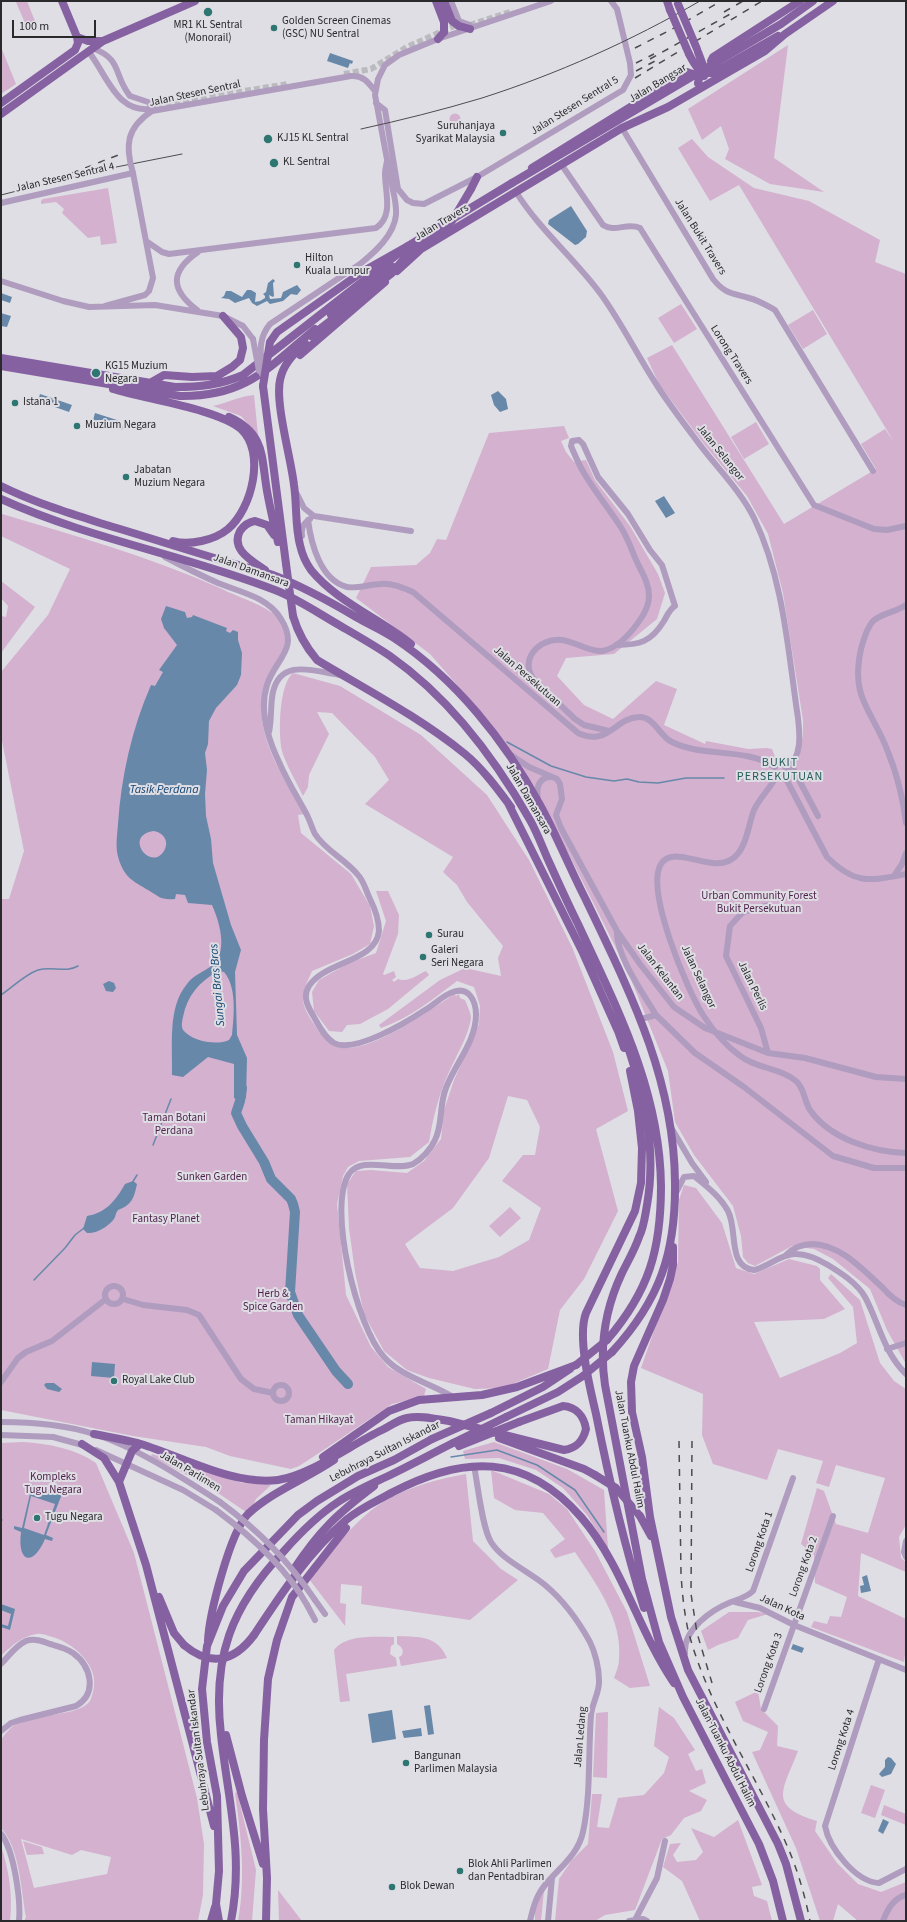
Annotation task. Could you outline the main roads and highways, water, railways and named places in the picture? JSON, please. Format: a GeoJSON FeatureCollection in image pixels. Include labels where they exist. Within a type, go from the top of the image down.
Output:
{"type":"FeatureCollection","features":[{"type":"Feature","properties":{"kind":"main road"},"geometry":{"type":"LineString","coordinates":[[1,103],[75,50],[77,38],[62,1]]}},
{"type":"Feature","properties":{"kind":"main road"},"geometry":{"type":"LineString","coordinates":[[1,114],[103,41],[195,1]]}},
{"type":"Feature","properties":{"kind":"main road"},"geometry":{"type":"LineString","coordinates":[[436,1],[444,22],[444,32],[438,39]]}},
{"type":"Feature","properties":{"kind":"main road"},"geometry":{"type":"LineString","coordinates":[[444,1],[452,21],[459,26],[470,27]]}},
{"type":"Feature","properties":{"kind":"main road"},"geometry":{"type":"LineString","coordinates":[[667,1],[689,55],[696,68],[705,73],[713,73],[722,70],[773,38],[785,34]]}},
{"type":"Feature","properties":{"kind":"main road"},"geometry":{"type":"LineString","coordinates":[[697,50],[706,57],[713,57],[800,1]]}},
{"type":"Feature","properties":{"kind":"main road","name":"Jalan Bangsar"},"geometry":{"type":"LineString","coordinates":[[512,183],[781,24],[813,1]]}},
{"type":"Feature","properties":{"kind":"main road","name":"Jalan Bangsar"},"geometry":{"type":"LineString","coordinates":[[664,107],[688,96],[765,51],[785,34],[833,1]]}},
{"type":"Feature","properties":{"kind":"main road"},"geometry":{"type":"LineString","coordinates":[[678,3],[705,73]]}},
{"type":"Feature","properties":{"kind":"main road"},"geometry":{"type":"LineString","coordinates":[[77,38],[88,41],[103,41]]}},
{"type":"Feature","properties":{"kind":"main road"},"geometry":{"type":"LineString","coordinates":[[688,72],[689,55]]}},
{"type":"Feature","properties":{"kind":"main road"},"geometry":{"type":"LineString","coordinates":[[713,57],[711,61],[713,66],[722,70]]}},
{"type":"Feature","properties":{"kind":"main road"},"geometry":{"type":"LineString","coordinates":[[688,72],[696,75],[699,79],[698,83]]}},
{"type":"Feature","properties":{"kind":"main road"},"geometry":{"type":"LineString","coordinates":[[504,188],[540,162],[688,72]]}},
{"type":"Feature","properties":{"kind":"main road"},"geometry":{"type":"LineString","coordinates":[[664,107],[666,103],[698,83],[705,73]]}},
{"type":"Feature","properties":{"kind":"main road","name":"Jalan Travers"},"geometry":{"type":"LineString","coordinates":[[84,379],[180,396],[206,395],[221,392],[249,382],[268,369],[365,288],[420,250],[622,128],[664,107]]}},
{"type":"Feature","properties":{"kind":"main road"},"geometry":{"type":"LineString","coordinates":[[290,350],[308,339],[392,273],[406,254],[441,231],[452,221],[477,177]]}},
{"type":"Feature","properties":{"kind":"main road","name":"Jalan Travers"},"geometry":{"type":"LineString","coordinates":[[1,358],[176,387],[201,387],[225,383],[243,375],[408,246],[512,183]]}},
{"type":"Feature","properties":{"kind":"main road"},"geometry":{"type":"LineString","coordinates":[[408,246],[362,272],[277,332],[270,342],[263,386],[293,616],[298,632],[306,647],[317,660],[411,715],[465,754],[495,785],[550,865]]}},
{"type":"Feature","properties":{"kind":"main road"},"geometry":{"type":"LineString","coordinates":[[280,391],[296,358],[374,292],[420,250]]}},
{"type":"Feature","properties":{"kind":"main road"},"geometry":{"type":"LineString","coordinates":[[150,383],[164,375],[217,376],[240,360],[243,348],[241,337],[223,316]]}},
{"type":"Feature","properties":{"kind":"main road"},"geometry":{"type":"LineString","coordinates":[[308,339],[284,367],[280,380],[280,406],[294,486],[299,540],[302,552],[310,569],[326,584],[358,609],[394,631],[424,655],[436,671]]}},
{"type":"Feature","properties":{"kind":"main road"},"geometry":{"type":"LineString","coordinates":[[1,366],[84,379],[127,393],[211,414],[240,429],[251,444],[254,454],[253,473],[248,497],[239,517],[228,529],[215,537],[181,543],[110,526]]}},
{"type":"Feature","properties":{"kind":"main road"},"geometry":{"type":"LineString","coordinates":[[211,414],[216,413],[227,416],[243,424],[255,438],[261,449],[267,491],[278,542],[286,564]]}},
{"type":"Feature","properties":{"kind":"main road","name":"Jalan Damansara"},"geometry":{"type":"LineString","coordinates":[[1,486],[42,503],[110,526],[272,574],[330,602],[415,652],[436,671],[484,721],[504,748],[539,804],[630,992],[659,1072],[671,1128],[674,1156],[674,1226],[668,1255],[656,1290],[638,1321],[612,1352],[583,1376]]}},
{"type":"Feature","properties":{"kind":"main road","name":"Jalan Damansara"},"geometry":{"type":"LineString","coordinates":[[1,498],[32,512],[156,552],[212,568],[279,591],[308,606],[390,656],[440,698],[463,722],[491,757],[531,822],[598,968],[639,1063],[654,1116],[661,1161],[660,1228],[653,1261],[642,1290],[630,1311],[607,1340],[576,1365]]}},
{"type":"Feature","properties":{"kind":"main road"},"geometry":{"type":"LineString","coordinates":[[272,574],[244,554],[240,549],[238,538],[245,525],[256,521],[267,525],[278,542]]}},
{"type":"Feature","properties":{"kind":"main road"},"geometry":{"type":"LineString","coordinates":[[508,803],[559,903],[618,1031],[625,1050],[634,1091],[642,1148],[641,1183],[635,1211],[586,1313],[582,1327],[589,1384],[621,1532],[648,1622],[659,1642]]}},
{"type":"Feature","properties":{"kind":"main road","name":"Jalan Tuanku Abdul Halim"},"geometry":{"type":"LineString","coordinates":[[598,968],[635,1070],[646,1114],[650,1141],[651,1180],[644,1223],[640,1237],[611,1298],[603,1331],[602,1366],[642,1579],[659,1642],[684,1697],[759,1844],[773,1880],[782,1921]]}},
{"type":"Feature","properties":{"kind":"main road","name":"Jalan Tuanku Abdul Halim"},"geometry":{"type":"LineString","coordinates":[[674,1226],[673,1265],[670,1279],[663,1300],[634,1366],[631,1382],[632,1412],[642,1457],[655,1543],[676,1636],[688,1670],[778,1844],[786,1864],[801,1921]]}},
{"type":"Feature","properties":{"kind":"main road"},"geometry":{"type":"LineString","coordinates":[[309,1469],[327,1454],[389,1411],[419,1400],[482,1395],[517,1388],[576,1365]]}},
{"type":"Feature","properties":{"kind":"main road","name":"Lebuhraya Sultan Iskandar"},"geometry":{"type":"LineString","coordinates":[[219,1921],[216,1904],[219,1871],[217,1796],[207,1742],[202,1689],[207,1646],[223,1606],[244,1570],[298,1514],[317,1501],[358,1476],[394,1460],[432,1439],[491,1413],[544,1387],[560,1378],[576,1365]]}},
{"type":"Feature","properties":{"kind":"main road","name":"Lebuhraya Sultan Iskandar"},"geometry":{"type":"LineString","coordinates":[[231,1921],[236,1885],[237,1861],[234,1825],[219,1715],[220,1673],[223,1653],[233,1624],[251,1590],[263,1573],[292,1541],[325,1511],[355,1491],[414,1462],[456,1444],[506,1417],[558,1392],[583,1376]]}},
{"type":"Feature","properties":{"kind":"main road"},"geometry":{"type":"LineString","coordinates":[[94,1434],[140,1444],[219,1473],[250,1479],[277,1480],[309,1469],[373,1434],[407,1418],[431,1418],[449,1421],[564,1450],[579,1444],[586,1429],[580,1414],[571,1407],[563,1406],[519,1422],[456,1444]]}},
{"type":"Feature","properties":{"kind":"main road"},"geometry":{"type":"LineString","coordinates":[[449,1421],[584,1469],[595,1475],[616,1488],[640,1516],[655,1543]]}},
{"type":"Feature","properties":{"kind":"main road"},"geometry":{"type":"LineString","coordinates":[[207,1646],[210,1612],[234,1539],[247,1515],[274,1494],[316,1473],[373,1434]]}},
{"type":"Feature","properties":{"kind":"main road"},"geometry":{"type":"LineString","coordinates":[[82,1444],[104,1458],[119,1482],[146,1565],[217,1836]]}},
{"type":"Feature","properties":{"kind":"main road"},"geometry":{"type":"LineString","coordinates":[[119,1482],[132,1451],[140,1444]]}},
{"type":"Feature","properties":{"kind":"main road"},"geometry":{"type":"LineString","coordinates":[[277,1599],[316,1549],[346,1520],[367,1506],[416,1480],[455,1468],[495,1466],[508,1469],[522,1473],[544,1483],[562,1496],[582,1518],[609,1560],[668,1674],[684,1697]]}},
{"type":"Feature","properties":{"kind":"main road"},"geometry":{"type":"LineString","coordinates":[[146,1565],[174,1633],[184,1645],[199,1656],[215,1659],[226,1658],[238,1653],[254,1635],[277,1599],[290,1574],[320,1531],[348,1505],[387,1476]]}},
{"type":"Feature","properties":{"kind":"main road"},"geometry":{"type":"LineString","coordinates":[[266,1921],[267,1878],[264,1809],[264,1740],[268,1679],[277,1640],[292,1597],[341,1532],[367,1506]]}},
{"type":"Feature","properties":{"kind":"main road"},"geometry":{"type":"LineString","coordinates":[[220,1673],[227,1742],[267,1878]]}},
{"type":"Feature","properties":{"kind":"main road"},"geometry":{"type":"LineString","coordinates":[[210,1921],[216,1904]]}},
{"type":"Feature","properties":{"kind":"water"},"geometry":{"type":"Polygon","coordinates":[[[330,53],[353,61],[352,64],[350,63],[348,68],[327,61],[330,53]]]}},
{"type":"Feature","properties":{"kind":"water"},"geometry":{"type":"Polygon","coordinates":[[[571,206],[587,231],[586,237],[575,245],[548,224],[549,220],[571,206]]]}},
{"type":"Feature","properties":{"kind":"water"},"geometry":{"type":"Polygon","coordinates":[[[273,279],[275,281],[273,283],[274,296],[269,295],[270,299],[281,298],[283,292],[297,285],[301,290],[297,295],[291,294],[283,301],[270,304],[267,301],[257,306],[252,303],[249,298],[235,303],[229,299],[221,298],[224,296],[226,291],[231,291],[242,297],[247,290],[251,290],[256,293],[255,302],[260,301],[265,298],[263,294],[266,292],[268,283],[273,279]]]}},
{"type":"Feature","properties":{"kind":"water"},"geometry":{"type":"Polygon","coordinates":[[[1,293],[12,297],[10,303],[1,300],[1,293]]]}},
{"type":"Feature","properties":{"kind":"water"},"geometry":{"type":"Polygon","coordinates":[[[1,313],[11,316],[7,327],[1,326],[1,313]]]}},
{"type":"Feature","properties":{"kind":"water"},"geometry":{"type":"Polygon","coordinates":[[[498,391],[506,399],[508,409],[500,412],[494,405],[491,395],[498,391]]]}},
{"type":"Feature","properties":{"kind":"water"},"geometry":{"type":"Polygon","coordinates":[[[40,394],[72,405],[69,412],[38,401],[40,394]]]}},
{"type":"Feature","properties":{"kind":"water"},"geometry":{"type":"Polygon","coordinates":[[[95,413],[120,421],[123,427],[122,430],[93,420],[95,413]]]}},
{"type":"Feature","properties":{"kind":"water"},"geometry":{"type":"Polygon","coordinates":[[[664,496],[675,513],[666,518],[655,501],[664,496]]]}},
{"type":"Feature","properties":{"kind":"water","name":"Tasik Perdana"},"geometry":{"type":"Polygon","coordinates":[[[166,606],[185,612],[187,618],[192,617],[193,615],[227,628],[226,631],[230,633],[233,630],[238,632],[238,640],[242,653],[241,675],[237,685],[216,708],[209,721],[208,744],[205,753],[207,770],[205,794],[206,816],[211,839],[213,863],[231,925],[241,950],[235,972],[237,1035],[247,1058],[246,1098],[240,1101],[234,1098],[234,1064],[208,1057],[183,1077],[172,1075],[172,1028],[176,1004],[190,981],[214,964],[221,951],[221,935],[212,905],[188,903],[185,895],[176,894],[175,899],[166,899],[158,896],[127,875],[121,866],[117,851],[122,788],[128,753],[133,735],[151,685],[155,686],[163,672],[159,670],[177,645],[164,628],[161,619],[166,606]],[[153,831],[144,834],[140,839],[140,845],[142,851],[153,857],[159,856],[164,851],[166,841],[160,833],[153,831]],[[218,971],[211,975],[195,990],[187,1002],[182,1027],[187,1034],[198,1040],[218,1043],[229,1040],[232,1035],[234,1002],[228,978],[224,972],[218,971]]]}},
{"type":"Feature","properties":{"kind":"water"},"geometry":{"type":"Polygon","coordinates":[[[109,981],[114,983],[116,988],[113,992],[106,991],[103,984],[109,981]]]}},
{"type":"Feature","properties":{"kind":"water"},"geometry":{"type":"Polygon","coordinates":[[[133,1181],[137,1184],[132,1200],[126,1206],[118,1210],[114,1219],[105,1227],[98,1231],[87,1233],[83,1229],[87,1216],[105,1209],[118,1195],[125,1184],[133,1181]]]}},
{"type":"Feature","properties":{"kind":"water"},"geometry":{"type":"Polygon","coordinates":[[[92,1362],[115,1364],[114,1378],[91,1376],[92,1362]]]}},
{"type":"Feature","properties":{"kind":"water"},"geometry":{"type":"Polygon","coordinates":[[[46,1383],[54,1383],[62,1389],[59,1392],[47,1389],[44,1385],[46,1383]]]}},
{"type":"Feature","properties":{"kind":"water"},"geometry":{"type":"Polygon","coordinates":[[[32,1485],[62,1494],[46,1535],[53,1538],[52,1541],[45,1539],[36,1554],[27,1558],[21,1550],[21,1532],[14,1529],[14,1526],[22,1528],[32,1485]],[[31,1496],[24,1528],[44,1535],[55,1504],[31,1496]]]}},
{"type":"Feature","properties":{"kind":"water"},"geometry":{"type":"Polygon","coordinates":[[[867,1575],[871,1591],[861,1593],[860,1586],[864,1585],[862,1577],[867,1575]]]}},
{"type":"Feature","properties":{"kind":"water"},"geometry":{"type":"Polygon","coordinates":[[[1,1604],[15,1609],[10,1630],[1,1627],[1,1624],[8,1626],[11,1614],[1,1610],[1,1604]]]}},
{"type":"Feature","properties":{"kind":"water"},"geometry":{"type":"Polygon","coordinates":[[[793,1644],[804,1648],[802,1653],[791,1649],[793,1644]]]}},
{"type":"Feature","properties":{"kind":"water"},"geometry":{"type":"Polygon","coordinates":[[[430,1705],[434,1734],[428,1735],[424,1706],[430,1705]]]}},
{"type":"Feature","properties":{"kind":"water"},"geometry":{"type":"Polygon","coordinates":[[[392,1710],[396,1739],[372,1743],[368,1714],[392,1710]]]}},
{"type":"Feature","properties":{"kind":"water"},"geometry":{"type":"Polygon","coordinates":[[[421,1728],[422,1736],[404,1738],[402,1731],[421,1728]]]}},
{"type":"Feature","properties":{"kind":"water"},"geometry":{"type":"Polygon","coordinates":[[[888,1757],[891,1758],[896,1764],[891,1774],[882,1777],[879,1774],[885,1767],[885,1760],[888,1757]]]}},
{"type":"Feature","properties":{"kind":"water"},"geometry":{"type":"Polygon","coordinates":[[[883,1819],[889,1822],[883,1834],[878,1831],[883,1819]]]}},
{"type":"Feature","properties":{"kind":"waterway"},"geometry":{"type":"LineString","coordinates":[[507,742],[551,766],[586,777],[614,781],[627,779],[639,782],[658,783],[686,778],[724,778]]}},
{"type":"Feature","properties":{"kind":"waterway"},"geometry":{"type":"LineString","coordinates":[[1,995],[23,978],[38,970],[69,969],[78,966]]}},
{"type":"Feature","properties":{"kind":"waterway","name":"Sungai Bras Bras"},"geometry":{"type":"LineString","coordinates":[[242,1088],[236,1113],[242,1126],[264,1162],[271,1179],[291,1199],[295,1212],[290,1292],[298,1315],[336,1371],[348,1384]]}},
{"type":"Feature","properties":{"kind":"waterway"},"geometry":{"type":"LineString","coordinates":[[153,1145],[171,1099]]}},
{"type":"Feature","properties":{"kind":"waterway"},"geometry":{"type":"LineString","coordinates":[[132,1183],[137,1175]]}},
{"type":"Feature","properties":{"kind":"waterway"},"geometry":{"type":"LineString","coordinates":[[34,1280],[65,1248],[75,1235],[84,1228]]}},
{"type":"Feature","properties":{"kind":"waterway","name":"Sungai Bras Bras"},"geometry":{"type":"LineString","coordinates":[[451,1457],[497,1450],[537,1465],[575,1490],[604,1532]]}},
{"type":"Feature","properties":{"kind":"tunnel"},"geometry":{"type":"LineString","coordinates":[[470,25],[513,11]]}},
{"type":"Feature","properties":{"kind":"tunnel"},"geometry":{"type":"LineString","coordinates":[[344,74],[371,69],[407,47],[454,26],[456,21]]}},
{"type":"Feature","properties":{"kind":"tunnel"},"geometry":{"type":"LineString","coordinates":[[157,108],[181,101],[288,84]]}},
{"type":"Feature","properties":{"kind":"tram line"},"geometry":{"type":"LineString","coordinates":[[361,129],[422,115],[510,89],[593,56],[647,30],[700,1]]}},
{"type":"Feature","properties":{"kind":"tram line"},"geometry":{"type":"LineString","coordinates":[[1,195],[96,171],[182,154]]}},
{"type":"Feature","properties":{"kind":"railway"},"geometry":{"type":"LineString","coordinates":[[635,48],[678,26],[721,1]]}},
{"type":"Feature","properties":{"kind":"railway"},"geometry":{"type":"LineString","coordinates":[[724,12],[743,1]]}},
{"type":"Feature","properties":{"kind":"railway"},"geometry":{"type":"LineString","coordinates":[[635,78],[762,1]]}},
{"type":"Feature","properties":{"kind":"railway"},"geometry":{"type":"LineString","coordinates":[[650,59],[732,13]]}},
{"type":"Feature","properties":{"kind":"railway"},"geometry":{"type":"LineString","coordinates":[[636,63],[654,54]]}},
{"type":"Feature","properties":{"kind":"railway"},"geometry":{"type":"LineString","coordinates":[[636,71],[657,60]]}},
{"type":"Feature","properties":{"kind":"railway"},"geometry":{"type":"LineString","coordinates":[[59,178],[121,154]]}},
{"type":"Feature","properties":{"kind":"railway"},"geometry":{"type":"LineString","coordinates":[[679,1441],[681,1573],[683,1602],[688,1630],[697,1659],[720,1714],[776,1821],[788,1848],[801,1884],[810,1921]]}},
{"type":"Feature","properties":{"kind":"railway"},"geometry":{"type":"LineString","coordinates":[[692,1441],[691,1594],[697,1633],[712,1683]]}},
{"type":"Feature","properties":{"kind":"place","name":"MR1 KL Sentral (Monorail)"},"geometry":{"type":"Point","coordinates":[208,12]}},
{"type":"Feature","properties":{"kind":"place","name":"Golden Screen Cinemas (GSC) NU Sentral"},"geometry":{"type":"Point","coordinates":[274,28]}},
{"type":"Feature","properties":{"kind":"place","name":"Suruhanjaya Syarikat Malaysia"},"geometry":{"type":"Point","coordinates":[503,133]}},
{"type":"Feature","properties":{"kind":"place","name":"KJ15 KL Sentral"},"geometry":{"type":"Point","coordinates":[268,139]}},
{"type":"Feature","properties":{"kind":"place","name":"KL Sentral"},"geometry":{"type":"Point","coordinates":[274,163]}},
{"type":"Feature","properties":{"kind":"place","name":"Hilton Kuala Lumpur"},"geometry":{"type":"Point","coordinates":[297,265]}},
{"type":"Feature","properties":{"kind":"place","name":"KG15 Muzium Negara"},"geometry":{"type":"Point","coordinates":[96,373]}},
{"type":"Feature","properties":{"kind":"place","name":"Istana 1"},"geometry":{"type":"Point","coordinates":[15,403]}},
{"type":"Feature","properties":{"kind":"place","name":"Muzium Negara"},"geometry":{"type":"Point","coordinates":[77,426]}},
{"type":"Feature","properties":{"kind":"place","name":"Jabatan Muzium Negara"},"geometry":{"type":"Point","coordinates":[126,477]}},
{"type":"Feature","properties":{"kind":"place","name":"Surau"},"geometry":{"type":"Point","coordinates":[429,935]}},
{"type":"Feature","properties":{"kind":"place","name":"Galeri Seri Negara"},"geometry":{"type":"Point","coordinates":[423,957]}},
{"type":"Feature","properties":{"kind":"place","name":"Royal Lake Club"},"geometry":{"type":"Point","coordinates":[114,1381]}},
{"type":"Feature","properties":{"kind":"place","name":"Tugu Negara"},"geometry":{"type":"Point","coordinates":[37,1518]}},
{"type":"Feature","properties":{"kind":"place","name":"Bangunan Parlimen Malaysia"},"geometry":{"type":"Point","coordinates":[406,1763]}},
{"type":"Feature","properties":{"kind":"place","name":"Blok Ahli Parlimen dan Pentadbiran"},"geometry":{"type":"Point","coordinates":[460,1871]}},
{"type":"Feature","properties":{"kind":"place","name":"Blok Dewan"},"geometry":{"type":"Point","coordinates":[392,1887]}},
{"type":"Feature","properties":{"kind":"district","name":"BUKIT PERSEKUTUAN"},"geometry":{"type":"Point","coordinates":[780,770]}},
{"type":"Feature","properties":{"kind":"park label","name":"Urban Community Forest Bukit Persekutuan"},"geometry":{"type":"Point","coordinates":[759,903]}},
{"type":"Feature","properties":{"kind":"park label","name":"Taman Botani Perdana"},"geometry":{"type":"Point","coordinates":[174,1125]}},
{"type":"Feature","properties":{"kind":"park label","name":"Sunken Garden"},"geometry":{"type":"Point","coordinates":[212,1178]}},
{"type":"Feature","properties":{"kind":"park label","name":"Fantasy Planet"},"geometry":{"type":"Point","coordinates":[166,1220]}},
{"type":"Feature","properties":{"kind":"park label","name":"Herb & Spice Garden"},"geometry":{"type":"Point","coordinates":[273,1301]}},
{"type":"Feature","properties":{"kind":"park label","name":"Taman Hikayat"},"geometry":{"type":"Point","coordinates":[319,1421]}},
{"type":"Feature","properties":{"kind":"park label","name":"Kompleks Tugu Negara"},"geometry":{"type":"Point","coordinates":[53,1484]}}]}
